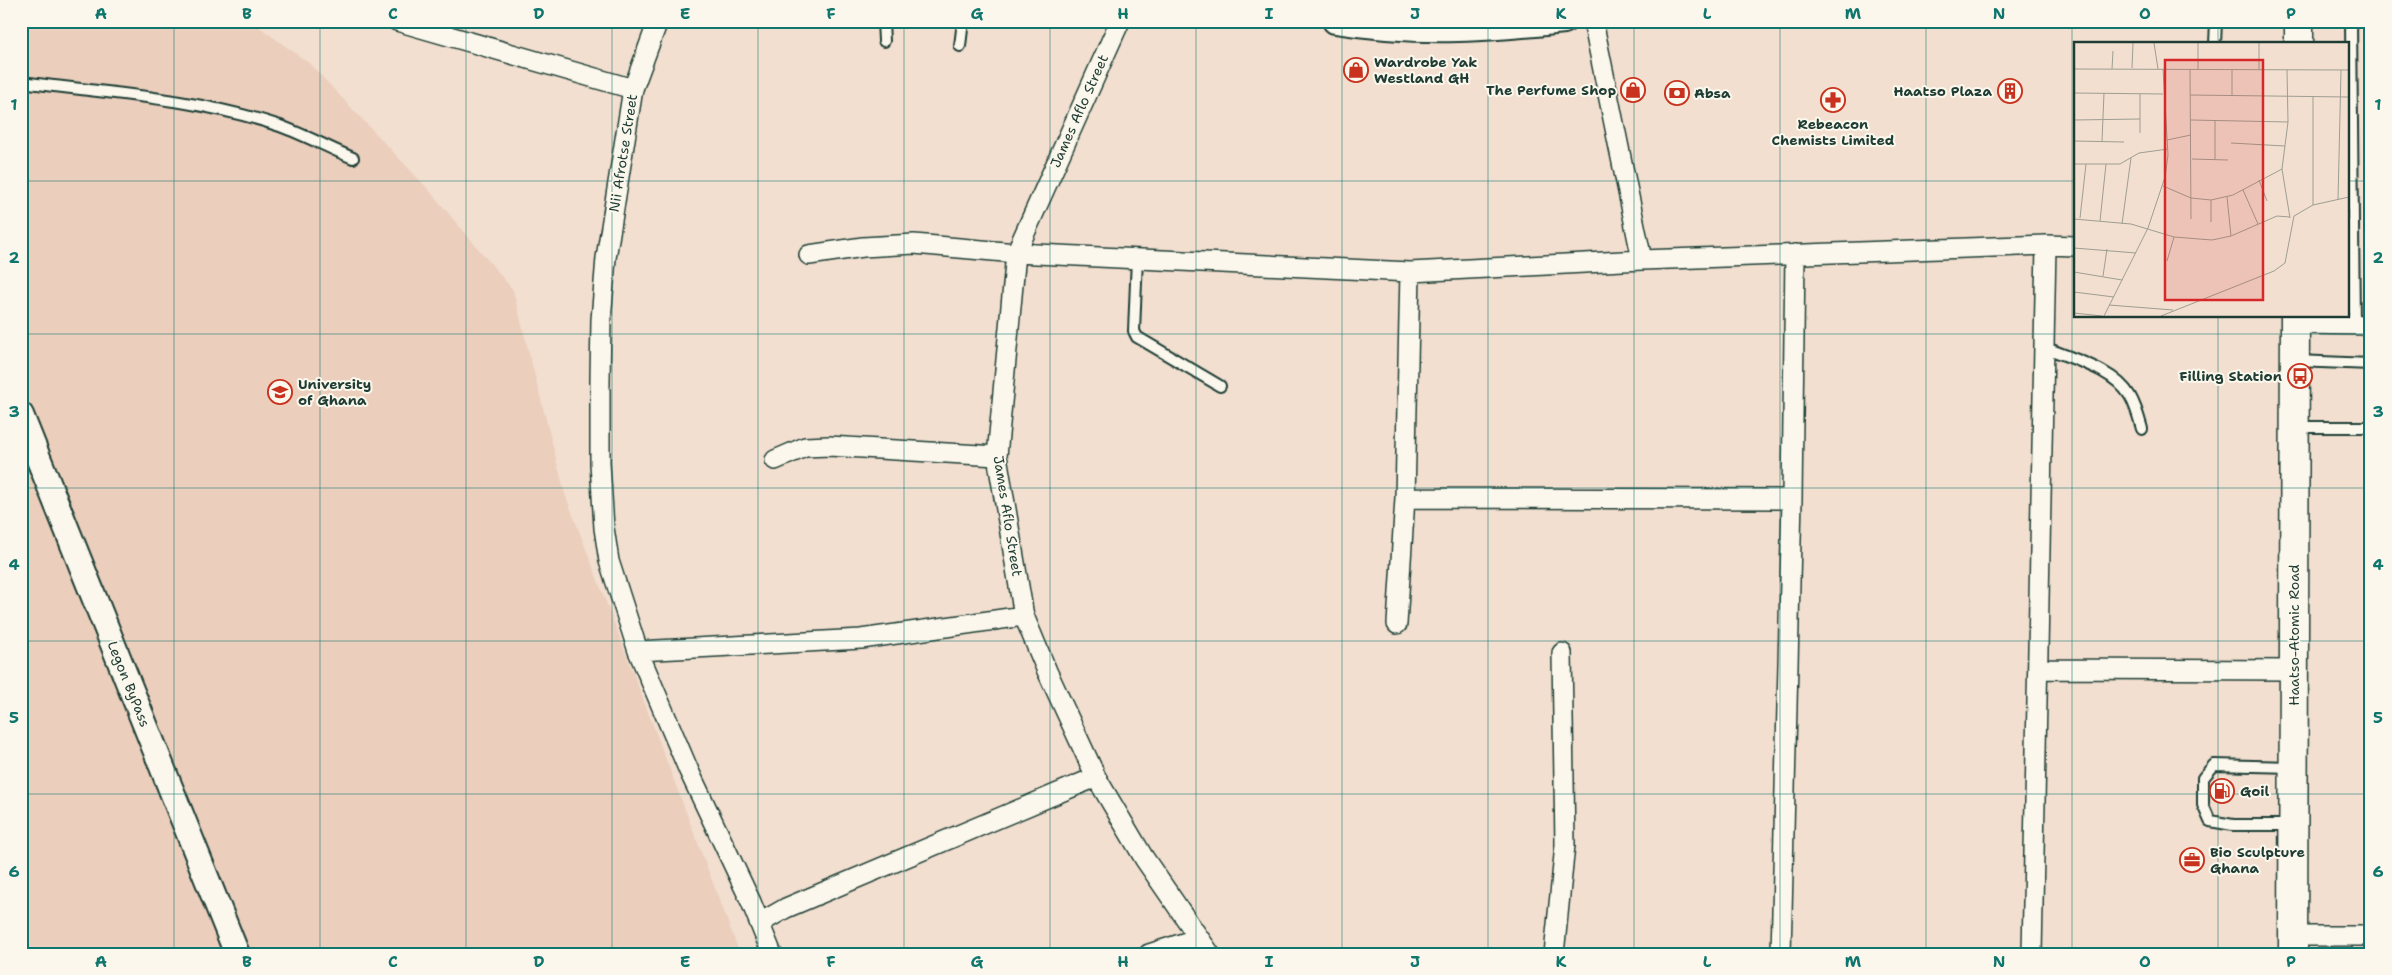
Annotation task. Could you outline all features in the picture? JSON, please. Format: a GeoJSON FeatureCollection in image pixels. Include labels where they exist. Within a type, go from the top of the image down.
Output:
{"type":"FeatureCollection","features":[{"type":"Feature","properties":{"kind":"main road"},"geometry":{"type":"LineString","coordinates":[[2299,21],[2299,42]]}},
{"type":"Feature","properties":{"kind":"main road","name":"Haatso-Atomic Road"},"geometry":{"type":"LineString","coordinates":[[2293,945],[2295,320]]}},
{"type":"Feature","properties":{"kind":"street"},"geometry":{"type":"LineString","coordinates":[[397,21],[633,89]]}},
{"type":"Feature","properties":{"kind":"street","name":"Nii Afrotse Street"},"geometry":{"type":"LineString","coordinates":[[658,21],[633,89],[606,258],[600,320],[600,464],[604,528],[609,561],[638,651],[688,771],[760,923],[772,954]]}},
{"type":"Feature","properties":{"kind":"street","name":"James Aflo Street"},"geometry":{"type":"LineString","coordinates":[[1120,21],[1016,253],[998,456],[1024,616],[1096,777],[1144,858],[1210,954]]}},
{"type":"Feature","properties":{"kind":"street"},"geometry":{"type":"LineString","coordinates":[[1335,21],[1410,30],[1450,31],[1503,24],[1564,21]]}},
{"type":"Feature","properties":{"kind":"street"},"geometry":{"type":"LineString","coordinates":[[1593,21],[1642,260]]}},
{"type":"Feature","properties":{"kind":"street"},"geometry":{"type":"LineString","coordinates":[[809,255],[863,247],[914,244],[1016,253],[1410,272],[1642,260],[2046,244],[2074,246]]}},
{"type":"Feature","properties":{"kind":"street"},"geometry":{"type":"LineString","coordinates":[[2032,954],[2046,244]]}},
{"type":"Feature","properties":{"kind":"street"},"geometry":{"type":"LineString","coordinates":[[1781,954],[1792,499],[1795,254]]}},
{"type":"Feature","properties":{"kind":"street"},"geometry":{"type":"LineString","coordinates":[[1397,624],[1405,498],[1410,272]]}},
{"type":"Feature","properties":{"kind":"street"},"geometry":{"type":"LineString","coordinates":[[2295,320],[2362,325]]}},
{"type":"Feature","properties":{"kind":"street","name":"Legon ByPass"},"geometry":{"type":"LineString","coordinates":[[21,415],[238,954]]}},
{"type":"Feature","properties":{"kind":"street"},"geometry":{"type":"LineString","coordinates":[[775,460],[805,447],[821,446],[998,456]]}},
{"type":"Feature","properties":{"kind":"street"},"geometry":{"type":"LineString","coordinates":[[1405,498],[1792,499]]}},
{"type":"Feature","properties":{"kind":"street"},"geometry":{"type":"LineString","coordinates":[[638,651],[861,639],[1024,616]]}},
{"type":"Feature","properties":{"kind":"street"},"geometry":{"type":"LineString","coordinates":[[1554,954],[1565,845],[1562,653]]}},
{"type":"Feature","properties":{"kind":"street"},"geometry":{"type":"LineString","coordinates":[[2038,669],[2294,670]]}},
{"type":"Feature","properties":{"kind":"street"},"geometry":{"type":"LineString","coordinates":[[760,923],[786,908],[1096,777]]}},
{"type":"Feature","properties":{"kind":"street"},"geometry":{"type":"LineString","coordinates":[[2293,945],[2371,936]]}},
{"type":"Feature","properties":{"kind":"street"},"geometry":{"type":"LineString","coordinates":[[1149,954],[1199,938]]}},
{"type":"Feature","properties":{"kind":"lane"},"geometry":{"type":"LineString","coordinates":[[883,21],[884,41]]}},
{"type":"Feature","properties":{"kind":"lane"},"geometry":{"type":"LineString","coordinates":[[960,46],[963,21]]}},
{"type":"Feature","properties":{"kind":"lane"},"geometry":{"type":"LineString","coordinates":[[2215,42],[2216,21]]}},
{"type":"Feature","properties":{"kind":"lane"},"geometry":{"type":"LineString","coordinates":[[2351,21],[2350,152],[2362,325]]}},
{"type":"Feature","properties":{"kind":"lane"},"geometry":{"type":"LineString","coordinates":[[21,82],[170,101],[230,112],[280,127],[353,158]]}},
{"type":"Feature","properties":{"kind":"lane"},"geometry":{"type":"LineString","coordinates":[[1137,258],[1134,330],[1136,337],[1220,386]]}},
{"type":"Feature","properties":{"kind":"lane"},"geometry":{"type":"LineString","coordinates":[[2044,348],[2101,372],[2124,387],[2131,397],[2142,429]]}},
{"type":"Feature","properties":{"kind":"lane"},"geometry":{"type":"LineString","coordinates":[[2295,361],[2371,364]]}},
{"type":"Feature","properties":{"kind":"lane"},"geometry":{"type":"LineString","coordinates":[[2295,426],[2371,426]]}},
{"type":"Feature","properties":{"kind":"lane"},"geometry":{"type":"LineString","coordinates":[[2294,767],[2214,765],[2203,778],[2203,805],[2210,821],[2233,825],[2294,825]]}},
{"type":"Feature","properties":{"kind":"shaded area","name":"University of Ghana"},"geometry":{"type":"Polygon","coordinates":[[[21,21],[251,21],[310,64],[428,189],[513,290],[565,494],[740,954],[21,954],[21,21]]]}},
{"type":"Feature","properties":{"kind":"place","name":"Wardrobe Yak Westland GH"},"geometry":{"type":"Point","coordinates":[1356,70]}},
{"type":"Feature","properties":{"kind":"place","name":"The Perfume Shop"},"geometry":{"type":"Point","coordinates":[1633,90]}},
{"type":"Feature","properties":{"kind":"place","name":"Haatso Plaza"},"geometry":{"type":"Point","coordinates":[2010,91]}},
{"type":"Feature","properties":{"kind":"place","name":"Absa"},"geometry":{"type":"Point","coordinates":[1677,93]}},
{"type":"Feature","properties":{"kind":"place","name":"Rebeacon Chemists Limited"},"geometry":{"type":"Point","coordinates":[1833,100]}},
{"type":"Feature","properties":{"kind":"place","name":"Filling Station"},"geometry":{"type":"Point","coordinates":[2300,376]}},
{"type":"Feature","properties":{"kind":"place","name":"University of Ghana"},"geometry":{"type":"Point","coordinates":[280,392]}},
{"type":"Feature","properties":{"kind":"place","name":"Goil"},"geometry":{"type":"Point","coordinates":[2222,791]}},
{"type":"Feature","properties":{"kind":"place","name":"Bio Sculpture Ghana"},"geometry":{"type":"Point","coordinates":[2192,860]}}]}
